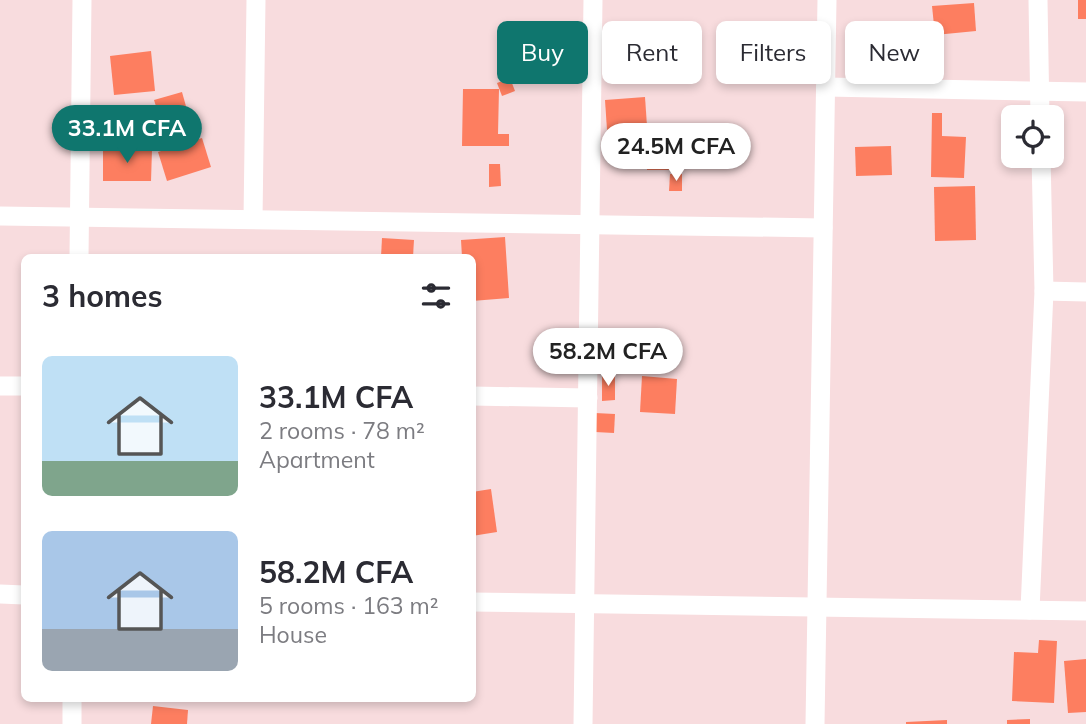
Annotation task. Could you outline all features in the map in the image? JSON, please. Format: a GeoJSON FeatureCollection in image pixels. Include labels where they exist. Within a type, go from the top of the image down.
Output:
{"type":"FeatureCollection","features":[{"type":"Feature","properties":{"kind":"street"},"geometry":{"type":"LineString","coordinates":[[79,254],[82,0]]}},
{"type":"Feature","properties":{"kind":"street"},"geometry":{"type":"LineString","coordinates":[[253,219],[257,0]]}},
{"type":"Feature","properties":{"kind":"street"},"geometry":{"type":"LineString","coordinates":[[583,724],[593,0]]}},
{"type":"Feature","properties":{"kind":"street"},"geometry":{"type":"LineString","coordinates":[[815,724],[827,0]]}},
{"type":"Feature","properties":{"kind":"street"},"geometry":{"type":"LineString","coordinates":[[1038,0],[1040,105]]}},
{"type":"Feature","properties":{"kind":"street"},"geometry":{"type":"LineString","coordinates":[[826,88],[1086,92]]}},
{"type":"Feature","properties":{"kind":"street"},"geometry":{"type":"LineString","coordinates":[[1030,610],[1044,291],[1041,168]]}},
{"type":"Feature","properties":{"kind":"street"},"geometry":{"type":"LineString","coordinates":[[0,216],[823,228]]}},
{"type":"Feature","properties":{"kind":"street"},"geometry":{"type":"LineString","coordinates":[[1044,291],[1086,292]]}},
{"type":"Feature","properties":{"kind":"street"},"geometry":{"type":"LineString","coordinates":[[0,386],[21,386]]}},
{"type":"Feature","properties":{"kind":"street"},"geometry":{"type":"LineString","coordinates":[[476,396],[588,398]]}},
{"type":"Feature","properties":{"kind":"street"},"geometry":{"type":"LineString","coordinates":[[0,594],[21,595]]}},
{"type":"Feature","properties":{"kind":"street"},"geometry":{"type":"LineString","coordinates":[[476,602],[1086,611]]}},
{"type":"Feature","properties":{"kind":"street"},"geometry":{"type":"LineString","coordinates":[[72,702],[72,724]]}},
{"type":"Feature","properties":{"kind":"building"},"geometry":{"type":"Polygon","coordinates":[[[1078,0],[1086,0],[1086,19],[1078,19],[1078,0]]]}},
{"type":"Feature","properties":{"kind":"building"},"geometry":{"type":"Polygon","coordinates":[[[974,3],[976,31],[944,34],[944,21],[934,21],[932,6],[974,3]]]}},
{"type":"Feature","properties":{"kind":"building"},"geometry":{"type":"Polygon","coordinates":[[[151,51],[155,91],[114,95],[110,56],[151,51]]]}},
{"type":"Feature","properties":{"kind":"building"},"geometry":{"type":"Polygon","coordinates":[[[497,84],[512,84],[515,91],[502,96],[497,84]]]}},
{"type":"Feature","properties":{"kind":"building"},"geometry":{"type":"Polygon","coordinates":[[[463,89],[499,89],[498,134],[509,134],[509,146],[462,146],[463,89]]]}},
{"type":"Feature","properties":{"kind":"building"},"geometry":{"type":"Polygon","coordinates":[[[182,92],[189,117],[162,125],[154,100],[182,92]]]}},
{"type":"Feature","properties":{"kind":"building"},"geometry":{"type":"Polygon","coordinates":[[[645,97],[647,126],[607,130],[605,100],[645,97]]]}},
{"type":"Feature","properties":{"kind":"building"},"geometry":{"type":"Polygon","coordinates":[[[932,113],[942,113],[942,136],[966,137],[964,178],[931,177],[932,113]]]}},
{"type":"Feature","properties":{"kind":"building"},"geometry":{"type":"Polygon","coordinates":[[[679,132],[679,170],[647,170],[647,133],[679,132]]]}},
{"type":"Feature","properties":{"kind":"building"},"geometry":{"type":"Polygon","coordinates":[[[202,138],[211,167],[167,181],[158,152],[202,138]]]}},
{"type":"Feature","properties":{"kind":"building"},"geometry":{"type":"Polygon","coordinates":[[[891,146],[892,175],[856,176],[855,147],[891,146]]]}},
{"type":"Feature","properties":{"kind":"building"},"geometry":{"type":"Polygon","coordinates":[[[103,148],[152,149],[151,181],[103,181],[103,148]]]}},
{"type":"Feature","properties":{"kind":"building"},"geometry":{"type":"Polygon","coordinates":[[[489,164],[500,164],[501,186],[489,187],[489,164]]]}},
{"type":"Feature","properties":{"kind":"building"},"geometry":{"type":"Polygon","coordinates":[[[670,174],[682,174],[682,191],[669,191],[670,174]]]}},
{"type":"Feature","properties":{"kind":"building"},"geometry":{"type":"Polygon","coordinates":[[[975,186],[976,240],[935,241],[934,187],[975,186]]]}},
{"type":"Feature","properties":{"kind":"building"},"geometry":{"type":"Polygon","coordinates":[[[505,237],[509,298],[476,301],[476,254],[462,254],[461,240],[505,237]]]}},
{"type":"Feature","properties":{"kind":"building"},"geometry":{"type":"Polygon","coordinates":[[[382,238],[414,240],[413,254],[381,254],[382,238]]]}},
{"type":"Feature","properties":{"kind":"building"},"geometry":{"type":"Polygon","coordinates":[[[602,376],[615,376],[615,400],[602,401],[602,376]]]}},
{"type":"Feature","properties":{"kind":"building"},"geometry":{"type":"Polygon","coordinates":[[[642,376],[677,379],[675,414],[640,412],[642,376]]]}},
{"type":"Feature","properties":{"kind":"building"},"geometry":{"type":"Polygon","coordinates":[[[595,413],[615,414],[614,433],[595,432],[595,413]]]}},
{"type":"Feature","properties":{"kind":"building"},"geometry":{"type":"Polygon","coordinates":[[[491,489],[497,532],[476,535],[476,491],[491,489]]]}},
{"type":"Feature","properties":{"kind":"building"},"geometry":{"type":"Polygon","coordinates":[[[1039,640],[1057,641],[1054,703],[1012,701],[1014,652],[1038,653],[1039,640]]]}},
{"type":"Feature","properties":{"kind":"building"},"geometry":{"type":"Polygon","coordinates":[[[1086,659],[1086,712],[1068,713],[1064,661],[1086,659]]]}},
{"type":"Feature","properties":{"kind":"building"},"geometry":{"type":"Polygon","coordinates":[[[153,706],[188,710],[187,724],[151,724],[153,706]]]}},
{"type":"Feature","properties":{"kind":"building"},"geometry":{"type":"Polygon","coordinates":[[[1030,719],[1030,724],[1007,724],[1007,720],[1030,719]]]}},
{"type":"Feature","properties":{"kind":"building"},"geometry":{"type":"Polygon","coordinates":[[[947,720],[947,724],[906,724],[906,722],[947,720]]]}}]}
